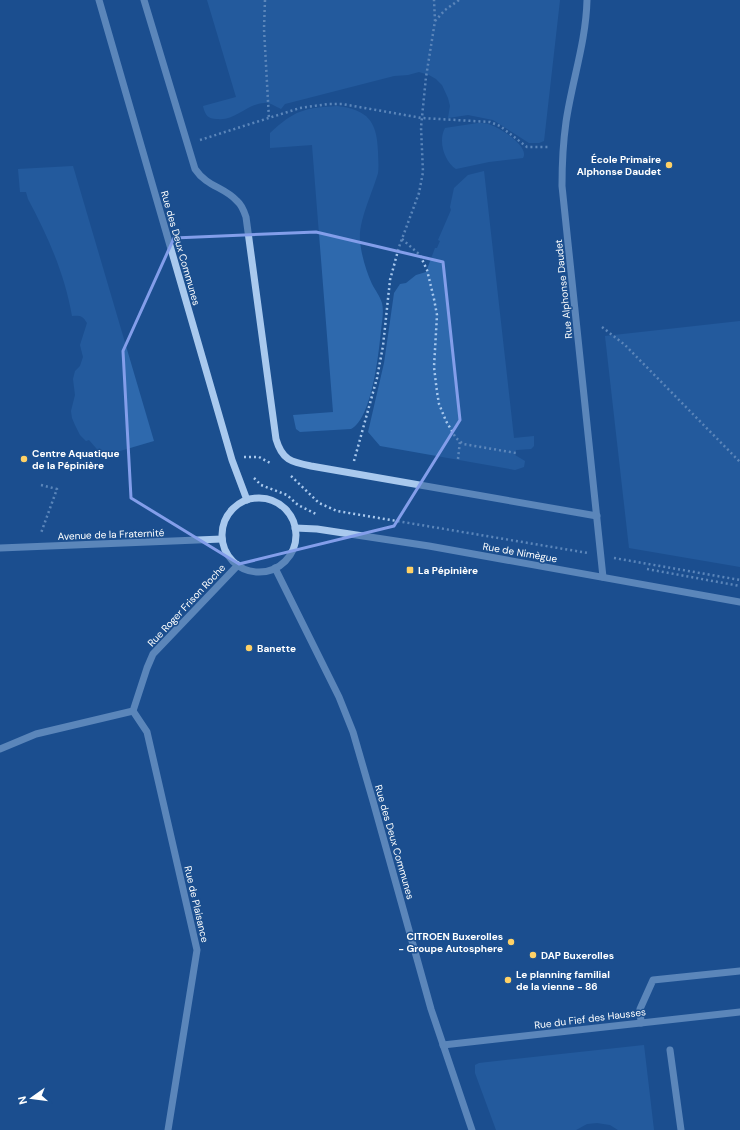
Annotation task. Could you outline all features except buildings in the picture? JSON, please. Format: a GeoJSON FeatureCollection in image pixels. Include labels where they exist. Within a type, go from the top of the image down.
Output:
{"type":"FeatureCollection","features":[{"type":"Feature","properties":{"kind":"street","name":"Rue des Deux Communes"},"geometry":{"type":"LineString","coordinates":[[99,0],[232,460],[247,500]]}},
{"type":"Feature","properties":{"kind":"street"},"geometry":{"type":"LineString","coordinates":[[144,0],[192,163],[198,175],[209,184],[231,195],[237,200],[246,217],[276,439],[278,448],[283,455],[289,460],[297,463],[597,516]]}},
{"type":"Feature","properties":{"kind":"street","name":"Rue Alphonse Daudet"},"geometry":{"type":"LineString","coordinates":[[587,0],[583,42],[566,121],[563,148],[562,186],[604,577]]}},
{"type":"Feature","properties":{"kind":"street"},"geometry":{"type":"LineString","coordinates":[[258,498],[270,500],[280,505],[288,512],[295,528],[296,537],[289,555],[282,563],[274,568],[264,571],[255,571],[238,565],[226,552],[222,539],[223,527],[233,509],[247,500],[258,498]]}},
{"type":"Feature","properties":{"kind":"street","name":"Rue de Nimègue"},"geometry":{"type":"LineString","coordinates":[[295,528],[317,529],[429,546],[740,602]]}},
{"type":"Feature","properties":{"kind":"street","name":"Avenue de la Fraternité"},"geometry":{"type":"LineString","coordinates":[[0,548],[222,539]]}},
{"type":"Feature","properties":{"kind":"street","name":"Rue Roger Frison Roche"},"geometry":{"type":"LineString","coordinates":[[133,711],[147,668],[154,654],[238,565]]}},
{"type":"Feature","properties":{"kind":"street","name":"Rue des Deux Communes"},"geometry":{"type":"LineString","coordinates":[[274,568],[339,697],[353,732],[431,1008],[472,1130]]}},
{"type":"Feature","properties":{"kind":"street"},"geometry":{"type":"LineString","coordinates":[[0,748],[36,734],[133,711]]}},
{"type":"Feature","properties":{"kind":"street","name":"Rue de Plaisance"},"geometry":{"type":"LineString","coordinates":[[133,711],[147,732],[197,950],[168,1130]]}},
{"type":"Feature","properties":{"kind":"street"},"geometry":{"type":"LineString","coordinates":[[641,1023],[640,1009],[653,980],[740,971]]}},
{"type":"Feature","properties":{"kind":"street","name":"Rue du Fief des Hausses"},"geometry":{"type":"LineString","coordinates":[[443,1045],[740,1012]]}},
{"type":"Feature","properties":{"kind":"street"},"geometry":{"type":"LineString","coordinates":[[670,1050],[681,1130]]}},
{"type":"Feature","properties":{"kind":"path"},"geometry":{"type":"LineString","coordinates":[[265,0],[264,29],[269,119]]}},
{"type":"Feature","properties":{"kind":"path"},"geometry":{"type":"LineString","coordinates":[[350,473],[377,378],[383,346],[390,280],[402,239],[420,193],[423,172],[421,127],[426,77],[435,21],[434,0]]}},
{"type":"Feature","properties":{"kind":"path"},"geometry":{"type":"LineString","coordinates":[[435,21],[445,10],[459,0]]}},
{"type":"Feature","properties":{"kind":"path"},"geometry":{"type":"LineString","coordinates":[[186,144],[300,108],[328,104],[342,104],[422,118],[490,122],[500,126],[528,147],[544,146],[563,148]]}},
{"type":"Feature","properties":{"kind":"path"},"geometry":{"type":"LineString","coordinates":[[402,239],[420,255],[427,270],[436,315],[434,367],[436,392],[446,421],[456,438],[463,444],[516,453]]}},
{"type":"Feature","properties":{"kind":"path"},"geometry":{"type":"LineString","coordinates":[[602,327],[625,345],[740,462]]}},
{"type":"Feature","properties":{"kind":"path"},"geometry":{"type":"LineString","coordinates":[[458,459],[460,441]]}},
{"type":"Feature","properties":{"kind":"path"},"geometry":{"type":"LineString","coordinates":[[232,460],[246,457],[259,457],[278,467]]}},
{"type":"Feature","properties":{"kind":"path"},"geometry":{"type":"LineString","coordinates":[[252,476],[261,485],[287,495],[298,505],[318,515]]}},
{"type":"Feature","properties":{"kind":"path"},"geometry":{"type":"LineString","coordinates":[[290,476],[319,502],[337,511],[740,580]]}},
{"type":"Feature","properties":{"kind":"path"},"geometry":{"type":"LineString","coordinates":[[41,485],[57,489],[45,519]]}},
{"type":"Feature","properties":{"kind":"path"},"geometry":{"type":"LineString","coordinates":[[640,568],[740,586]]}},
{"type":"Feature","properties":{"kind":"highlighted area"},"geometry":{"type":"Polygon","coordinates":[[[316,232],[443,262],[460,420],[394,526],[239,564],[131,498],[123,351],[174,238],[316,232]]]}},
{"type":"Feature","properties":{"kind":"shaded area"},"geometry":{"type":"Polygon","coordinates":[[[207,0],[560,0],[544,141],[539,143],[529,143],[493,120],[468,115],[448,118],[450,106],[442,85],[429,75],[419,72],[408,75],[394,76],[285,104],[281,109],[271,104],[264,103],[252,106],[224,119],[211,118],[206,114],[203,106],[236,97],[207,0]]]}},
{"type":"Feature","properties":{"kind":"shaded area"},"geometry":{"type":"Polygon","coordinates":[[[337,106],[348,108],[363,114],[369,119],[376,132],[378,173],[363,216],[360,240],[368,274],[382,303],[382,320],[373,384],[364,412],[358,423],[351,429],[300,432],[296,429],[293,415],[333,412],[312,145],[270,148],[270,133],[286,119],[300,112],[308,109],[337,106]]]}},
{"type":"Feature","properties":{"kind":"shaded area"},"geometry":{"type":"Polygon","coordinates":[[[478,123],[488,124],[495,127],[513,138],[522,149],[524,154],[523,158],[489,162],[456,169],[448,161],[443,150],[442,139],[445,128],[478,123]]]}},
{"type":"Feature","properties":{"kind":"shaded area"},"geometry":{"type":"Polygon","coordinates":[[[73,166],[154,441],[103,456],[89,440],[86,441],[80,435],[72,418],[71,411],[75,395],[73,379],[75,371],[80,366],[83,357],[80,345],[87,323],[81,316],[72,316],[65,286],[49,241],[26,192],[20,192],[18,169],[73,166]]]}},
{"type":"Feature","properties":{"kind":"shaded area"},"geometry":{"type":"Polygon","coordinates":[[[484,171],[514,438],[534,436],[534,446],[531,449],[516,450],[515,455],[525,461],[524,467],[515,470],[380,446],[368,432],[384,363],[394,293],[400,284],[406,283],[416,275],[426,272],[435,248],[437,248],[440,241],[438,240],[451,210],[450,207],[454,188],[468,175],[484,171]]]}},
{"type":"Feature","properties":{"kind":"shaded area"},"geometry":{"type":"Polygon","coordinates":[[[740,321],[740,567],[629,548],[605,336],[740,321]]]}},
{"type":"Feature","properties":{"kind":"shaded area"},"geometry":{"type":"Polygon","coordinates":[[[644,1045],[654,1130],[618,1130],[610,1125],[597,1123],[587,1124],[576,1130],[496,1130],[475,1073],[475,1065],[479,1063],[644,1045]]]}},
{"type":"Feature","properties":{"kind":"place","name":"École Primaire Alphonse Daudet"},"geometry":{"type":"Point","coordinates":[669,165]}},
{"type":"Feature","properties":{"kind":"place","name":"Centre Aquatique de la Pépinière"},"geometry":{"type":"Point","coordinates":[24,459]}},
{"type":"Feature","properties":{"kind":"place","name":"La Pépinière"},"geometry":{"type":"Point","coordinates":[410,570]}},
{"type":"Feature","properties":{"kind":"place","name":"Banette"},"geometry":{"type":"Point","coordinates":[249,648]}},
{"type":"Feature","properties":{"kind":"place","name":"CITROEN Buxerolles - Groupe Autosphere"},"geometry":{"type":"Point","coordinates":[511,942]}},
{"type":"Feature","properties":{"kind":"place","name":"DAP Buxerolles"},"geometry":{"type":"Point","coordinates":[533,955]}},
{"type":"Feature","properties":{"kind":"place","name":"Le planning familial de la vienne - 86"},"geometry":{"type":"Point","coordinates":[508,980]}}]}
